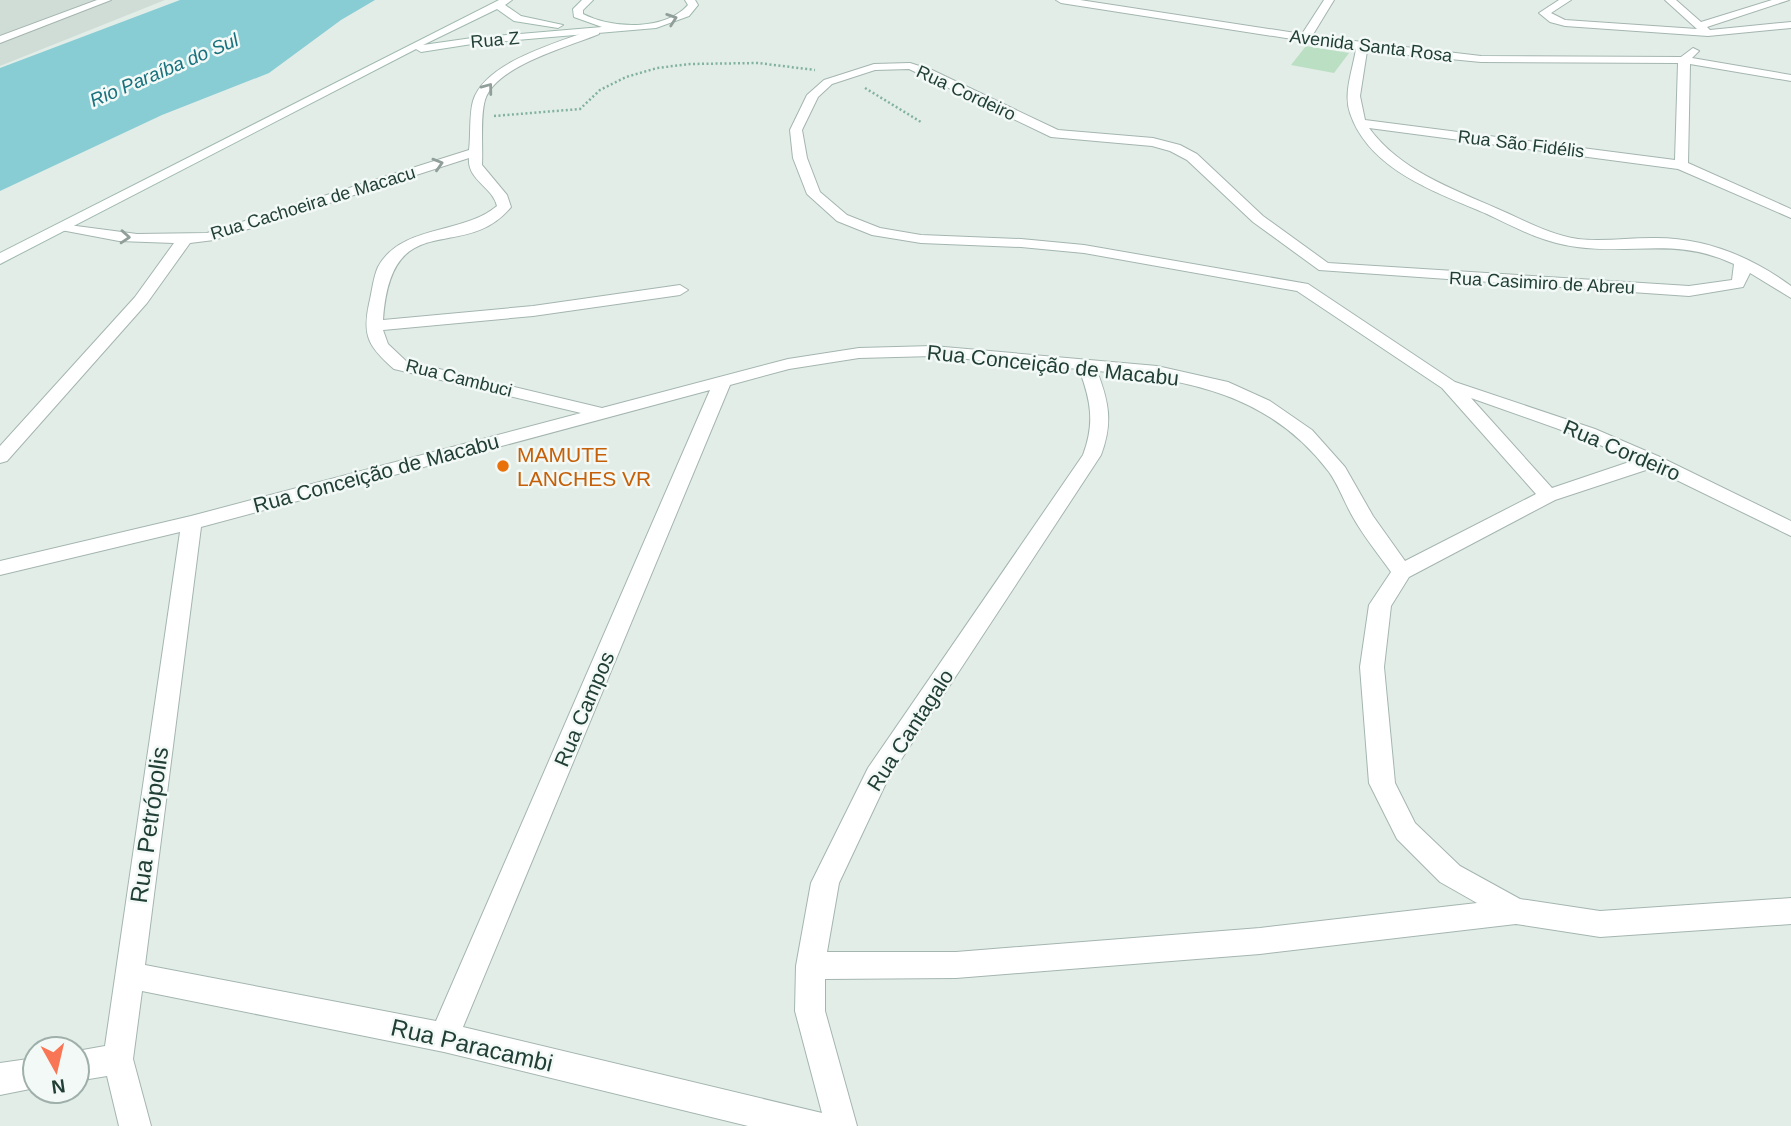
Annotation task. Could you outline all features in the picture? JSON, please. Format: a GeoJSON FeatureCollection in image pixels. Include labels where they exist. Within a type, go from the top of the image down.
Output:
{"type":"FeatureCollection","features":[{"type":"Feature","properties":{"kind":"street"},"geometry":{"type":"LineString","coordinates":[[0,40],[106,0]]}},
{"type":"Feature","properties":{"kind":"street"},"geometry":{"type":"LineString","coordinates":[[588,0],[574,7],[584,20],[602,25],[628,27]]}},
{"type":"Feature","properties":{"kind":"street"},"geometry":{"type":"LineString","coordinates":[[680,290],[533,311],[372,326],[386,264],[403,249],[430,237],[479,225],[496,217],[504,207],[502,198],[481,176],[475,165],[480,100],[491,81],[513,65],[595,32],[666,22],[681,17],[690,11],[693,5],[690,0]]}},
{"type":"Feature","properties":{"kind":"street","name":"Avenida Santa Rosa"},"geometry":{"type":"LineString","coordinates":[[1061,0],[1362,47],[1481,59],[1684,60],[1791,78]]}},
{"type":"Feature","properties":{"kind":"street"},"geometry":{"type":"LineString","coordinates":[[1305,39],[1329,0]]}},
{"type":"Feature","properties":{"kind":"street"},"geometry":{"type":"LineString","coordinates":[[1566,0],[1544,13],[1547,17],[1565,23],[1704,30],[1791,25]]}},
{"type":"Feature","properties":{"kind":"street"},"geometry":{"type":"LineString","coordinates":[[1670,0],[1704,30]]}},
{"type":"Feature","properties":{"kind":"street"},"geometry":{"type":"LineString","coordinates":[[1681,165],[1684,60],[1704,30],[1721,17],[1784,0]]}},
{"type":"Feature","properties":{"kind":"street"},"geometry":{"type":"LineString","coordinates":[[0,259],[503,2],[518,19],[533,23],[558,26],[584,20]]}},
{"type":"Feature","properties":{"kind":"street"},"geometry":{"type":"LineString","coordinates":[[440,32],[449,38],[473,41]]}},
{"type":"Feature","properties":{"kind":"street","name":"Rua Z"},"geometry":{"type":"LineString","coordinates":[[395,55],[473,41],[595,32]]}},
{"type":"Feature","properties":{"kind":"street"},"geometry":{"type":"LineString","coordinates":[[1362,47],[1354,107],[1360,123],[1397,165],[1427,183],[1536,231],[1566,241],[1596,244],[1686,244],[1721,253],[1791,293]]}},
{"type":"Feature","properties":{"kind":"street","name":"Rua Cordeiro"},"geometry":{"type":"LineString","coordinates":[[1324,267],[1258,219],[1192,157],[1175,148],[1153,142],[1055,134],[928,72],[910,66],[874,67],[828,82],[813,95],[796,130],[800,158],[814,194],[842,218],[877,232],[921,239],[1021,243],[1084,249],[1302,287],[1448,384],[1588,433],[1653,461],[1791,529]]}},
{"type":"Feature","properties":{"kind":"street","name":"Rua São Fidélis"},"geometry":{"type":"LineString","coordinates":[[1360,123],[1681,165],[1791,214]]}},
{"type":"Feature","properties":{"kind":"street","name":"Rua Cachoeira de Macacu"},"geometry":{"type":"LineString","coordinates":[[66,227],[127,238],[209,237],[475,152]]}},
{"type":"Feature","properties":{"kind":"street"},"geometry":{"type":"LineString","coordinates":[[0,457],[141,300],[185,239]]}},
{"type":"Feature","properties":{"kind":"street","name":"Rua Casimiro de Abreu"},"geometry":{"type":"LineString","coordinates":[[1324,267],[1689,291],[1721,289],[1737,284],[1742,276],[1742,263]]}},
{"type":"Feature","properties":{"kind":"street"},"geometry":{"type":"LineString","coordinates":[[1302,287],[1324,267]]}},
{"type":"Feature","properties":{"kind":"street","name":"Rua Cambuci"},"geometry":{"type":"LineString","coordinates":[[372,326],[384,352],[400,365],[598,412]]}},
{"type":"Feature","properties":{"kind":"street","name":"Rua Conceição de Macabu"},"geometry":{"type":"LineString","coordinates":[[0,568],[191,523],[598,412],[788,364],[859,353],[933,351],[1157,371],[1222,386],[1264,405],[1305,434],[1338,471],[1364,519],[1402,572]]}},
{"type":"Feature","properties":{"kind":"street","name":"Rua Cantagalo"},"geometry":{"type":"LineString","coordinates":[[841,1126],[810,1011],[810,966],[825,883],[877,775],[1092,455],[1102,432],[1101,406],[1086,365]]}},
{"type":"Feature","properties":{"kind":"street","name":"Rua Campos"},"geometry":{"type":"LineString","coordinates":[[444,1037],[723,380]]}},
{"type":"Feature","properties":{"kind":"street","name":"Rua Cordeiro"},"geometry":{"type":"LineString","coordinates":[[1448,384],[1548,496]]}},
{"type":"Feature","properties":{"kind":"street"},"geometry":{"type":"LineString","coordinates":[[1516,911],[1450,874],[1441,866],[1406,831],[1382,783],[1372,667],[1380,605],[1402,572],[1548,496],[1653,461]]}},
{"type":"Feature","properties":{"kind":"street","name":"Rua Petrópolis"},"geometry":{"type":"LineString","coordinates":[[135,1126],[118,1059],[191,523]]}},
{"type":"Feature","properties":{"kind":"street"},"geometry":{"type":"LineString","coordinates":[[810,966],[970,964],[1259,941],[1516,911],[1600,924],[1791,911]]}},
{"type":"Feature","properties":{"kind":"street","name":"Rua Paracambi"},"geometry":{"type":"LineString","coordinates":[[128,975],[444,1037],[814,1126]]}},
{"type":"Feature","properties":{"kind":"street"},"geometry":{"type":"LineString","coordinates":[[91,1064],[118,1059]]}},
{"type":"Feature","properties":{"kind":"street"},"geometry":{"type":"LineString","coordinates":[[0,1079],[21,1075]]}},
{"type":"Feature","properties":{"kind":"path"},"geometry":{"type":"LineString","coordinates":[[480,118],[580,108],[588,98],[609,83],[637,74],[732,60],[845,75],[921,122]]}},
{"type":"Feature","properties":{"kind":"shaded area"},"geometry":{"type":"Polygon","coordinates":[[[0,0],[165,0],[0,66],[0,0]]]}},
{"type":"Feature","properties":{"kind":"green space"},"geometry":{"type":"Polygon","coordinates":[[[1306,46],[1349,53],[1334,73],[1291,65],[1306,46]]]}},
{"type":"Feature","properties":{"kind":"water","name":"Rio Paraíba do Sul"},"geometry":{"type":"Polygon","coordinates":[[[180,0],[375,0],[341,20],[269,73],[162,115],[0,191],[0,68],[180,0]]]}},
{"type":"Feature","properties":{"kind":"place","name":"MAMUTE LANCHES VR"},"geometry":{"type":"Point","coordinates":[503,466]}}]}
